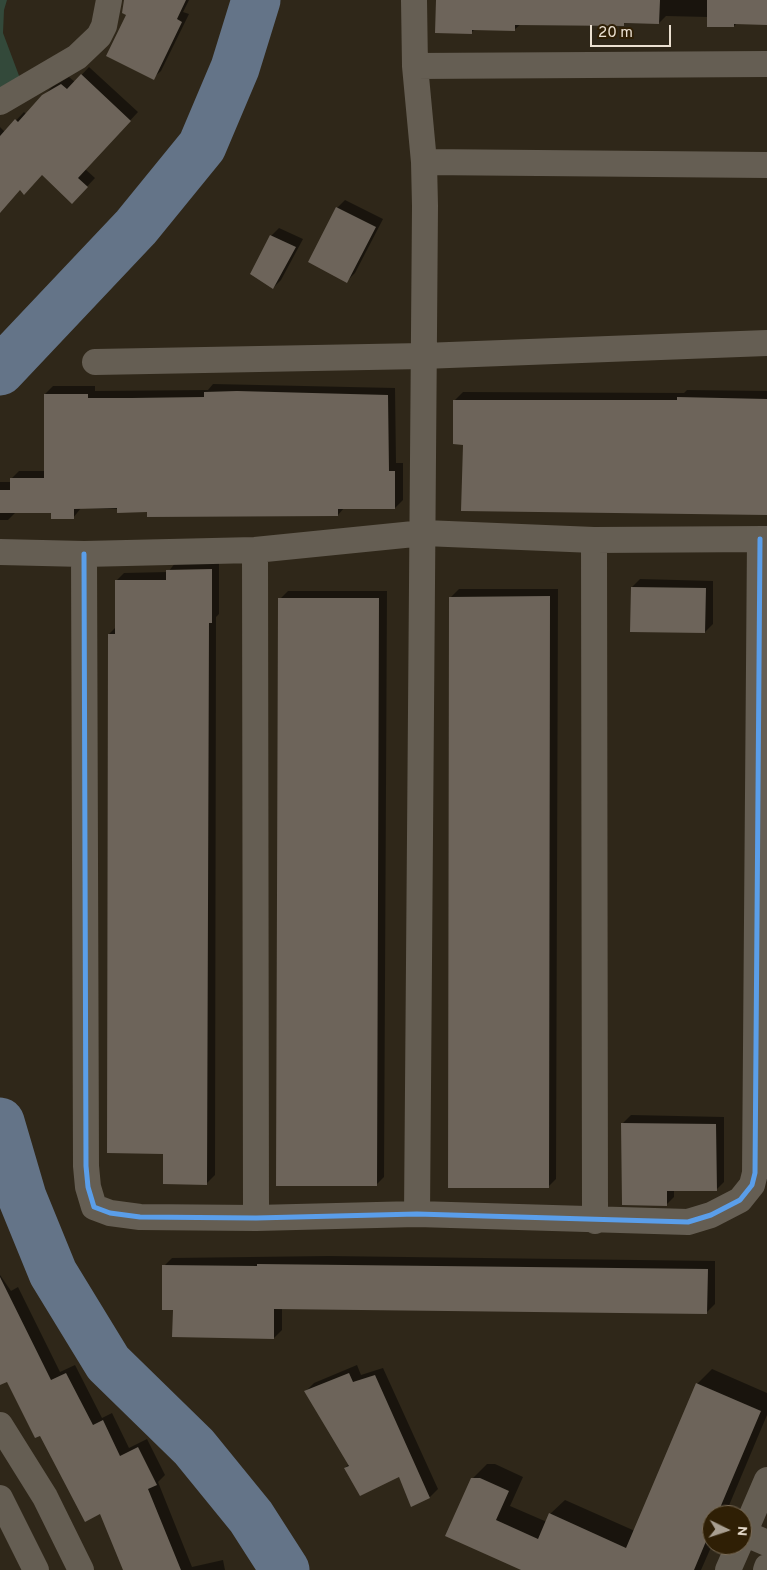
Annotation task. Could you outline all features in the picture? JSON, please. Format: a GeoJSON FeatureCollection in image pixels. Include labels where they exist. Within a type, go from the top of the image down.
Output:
{"type":"FeatureCollection","features":[{"type":"Feature","properties":{"kind":"street"},"geometry":{"type":"LineString","coordinates":[[0,102],[42,79],[82,52],[99,36],[104,26],[109,0]]}},
{"type":"Feature","properties":{"kind":"street"},"geometry":{"type":"LineString","coordinates":[[414,0],[415,66],[424,162],[424,533],[417,1214]]}},
{"type":"Feature","properties":{"kind":"street"},"geometry":{"type":"LineString","coordinates":[[415,66],[767,64]]}},
{"type":"Feature","properties":{"kind":"street"},"geometry":{"type":"LineString","coordinates":[[424,162],[767,165]]}},
{"type":"Feature","properties":{"kind":"street"},"geometry":{"type":"LineString","coordinates":[[95,362],[423,356],[767,343]]}},
{"type":"Feature","properties":{"kind":"street"},"geometry":{"type":"LineString","coordinates":[[0,552],[84,554],[254,550],[424,533],[594,540],[764,539],[755,1173],[752,1185],[740,1200],[700,1220],[688,1222],[596,1221],[417,1214],[256,1218],[122,1216],[94,1207],[88,1187],[84,554]]}},
{"type":"Feature","properties":{"kind":"street"},"geometry":{"type":"LineString","coordinates":[[594,540],[596,1221]]}},
{"type":"Feature","properties":{"kind":"street"},"geometry":{"type":"LineString","coordinates":[[254,550],[256,1218]]}},
{"type":"Feature","properties":{"kind":"street"},"geometry":{"type":"LineString","coordinates":[[0,1425],[45,1497],[81,1570]]}},
{"type":"Feature","properties":{"kind":"street"},"geometry":{"type":"LineString","coordinates":[[752,1527],[767,1480]]}},
{"type":"Feature","properties":{"kind":"street"},"geometry":{"type":"LineString","coordinates":[[0,1498],[36,1570]]}},
{"type":"Feature","properties":{"kind":"street"},"geometry":{"type":"LineString","coordinates":[[728,1570],[738,1555]]}},
{"type":"Feature","properties":{"kind":"green space"},"geometry":{"type":"Polygon","coordinates":[[[0,0],[7,0],[4,10],[3,33],[24,89],[0,102],[0,0]]]}},
{"type":"Feature","properties":{"kind":"building"},"geometry":{"type":"Polygon","coordinates":[[[124,0],[186,0],[177,19],[182,22],[154,80],[106,56],[126,15],[122,13],[124,0]]]}},
{"type":"Feature","properties":{"kind":"building"},"geometry":{"type":"Polygon","coordinates":[[[436,0],[660,0],[659,24],[624,23],[624,26],[515,25],[515,31],[472,30],[472,34],[435,33],[436,0]]]}},
{"type":"Feature","properties":{"kind":"building"},"geometry":{"type":"Polygon","coordinates":[[[707,0],[767,0],[767,25],[734,24],[734,27],[707,27],[707,0]]]}},
{"type":"Feature","properties":{"kind":"building"},"geometry":{"type":"Polygon","coordinates":[[[81,74],[131,121],[78,178],[88,187],[72,204],[42,175],[24,195],[20,190],[0,213],[0,136],[15,119],[18,122],[42,95],[61,84],[67,89],[81,74]]]}},
{"type":"Feature","properties":{"kind":"building"},"geometry":{"type":"Polygon","coordinates":[[[336,207],[376,227],[347,283],[308,262],[336,207]]]}},
{"type":"Feature","properties":{"kind":"building"},"geometry":{"type":"Polygon","coordinates":[[[270,235],[296,247],[273,289],[250,274],[270,235]]]}},
{"type":"Feature","properties":{"kind":"building"},"geometry":{"type":"Polygon","coordinates":[[[237,391],[388,395],[389,471],[395,471],[395,509],[338,509],[338,516],[147,517],[147,512],[117,513],[117,508],[74,509],[74,519],[51,519],[51,513],[0,513],[0,490],[10,490],[10,478],[44,478],[44,394],[88,394],[88,398],[204,397],[204,392],[237,391]]]}},
{"type":"Feature","properties":{"kind":"building"},"geometry":{"type":"Polygon","coordinates":[[[677,397],[767,399],[767,515],[461,511],[463,445],[453,444],[453,400],[677,400],[677,397]]]}},
{"type":"Feature","properties":{"kind":"building"},"geometry":{"type":"Polygon","coordinates":[[[212,569],[212,623],[209,623],[207,1185],[163,1184],[163,1154],[107,1153],[108,634],[115,634],[115,580],[166,580],[166,570],[212,569]]]}},
{"type":"Feature","properties":{"kind":"building"},"geometry":{"type":"Polygon","coordinates":[[[631,587],[706,588],[705,633],[630,632],[631,587]]]}},
{"type":"Feature","properties":{"kind":"building"},"geometry":{"type":"Polygon","coordinates":[[[550,596],[549,1188],[448,1188],[449,597],[550,596]]]}},
{"type":"Feature","properties":{"kind":"building"},"geometry":{"type":"Polygon","coordinates":[[[278,598],[379,598],[377,1186],[276,1186],[278,598]]]}},
{"type":"Feature","properties":{"kind":"building"},"geometry":{"type":"Polygon","coordinates":[[[621,1123],[716,1124],[717,1191],[667,1191],[667,1206],[622,1205],[621,1123]]]}},
{"type":"Feature","properties":{"kind":"building"},"geometry":{"type":"Polygon","coordinates":[[[257,1264],[708,1269],[707,1314],[274,1309],[274,1339],[172,1337],[173,1310],[162,1310],[162,1265],[257,1266],[257,1264]]]}},
{"type":"Feature","properties":{"kind":"building"},"geometry":{"type":"Polygon","coordinates":[[[0,1277],[51,1380],[66,1373],[93,1425],[103,1420],[120,1456],[138,1447],[157,1485],[148,1489],[181,1570],[123,1570],[100,1514],[85,1522],[40,1436],[35,1438],[7,1382],[0,1385],[0,1277]]]}},
{"type":"Feature","properties":{"kind":"building"},"geometry":{"type":"Polygon","coordinates":[[[349,1373],[353,1382],[375,1375],[430,1498],[411,1507],[399,1477],[360,1496],[344,1468],[349,1466],[304,1391],[349,1373]]]}},
{"type":"Feature","properties":{"kind":"building"},"geometry":{"type":"Polygon","coordinates":[[[696,1383],[761,1411],[721,1505],[702,1505],[702,1551],[694,1570],[521,1570],[445,1536],[471,1478],[480,1478],[509,1491],[496,1520],[538,1539],[549,1513],[626,1548],[696,1383]]]}},
{"type":"Feature","properties":{"kind":"waterway"},"geometry":{"type":"LineString","coordinates":[[0,371],[136,227],[202,146],[235,68],[256,0]]}},
{"type":"Feature","properties":{"kind":"waterway"},"geometry":{"type":"LineString","coordinates":[[0,1122],[22,1197],[53,1273],[108,1363],[194,1447],[251,1517],[285,1570]]}},
{"type":"Feature","properties":{"kind":"cycle path"},"geometry":{"type":"LineString","coordinates":[[84,554],[86,1166],[88,1187],[94,1207],[110,1213],[140,1217],[256,1218],[417,1214],[688,1222],[711,1215],[740,1200],[752,1185],[755,1173],[760,539]]}}]}
